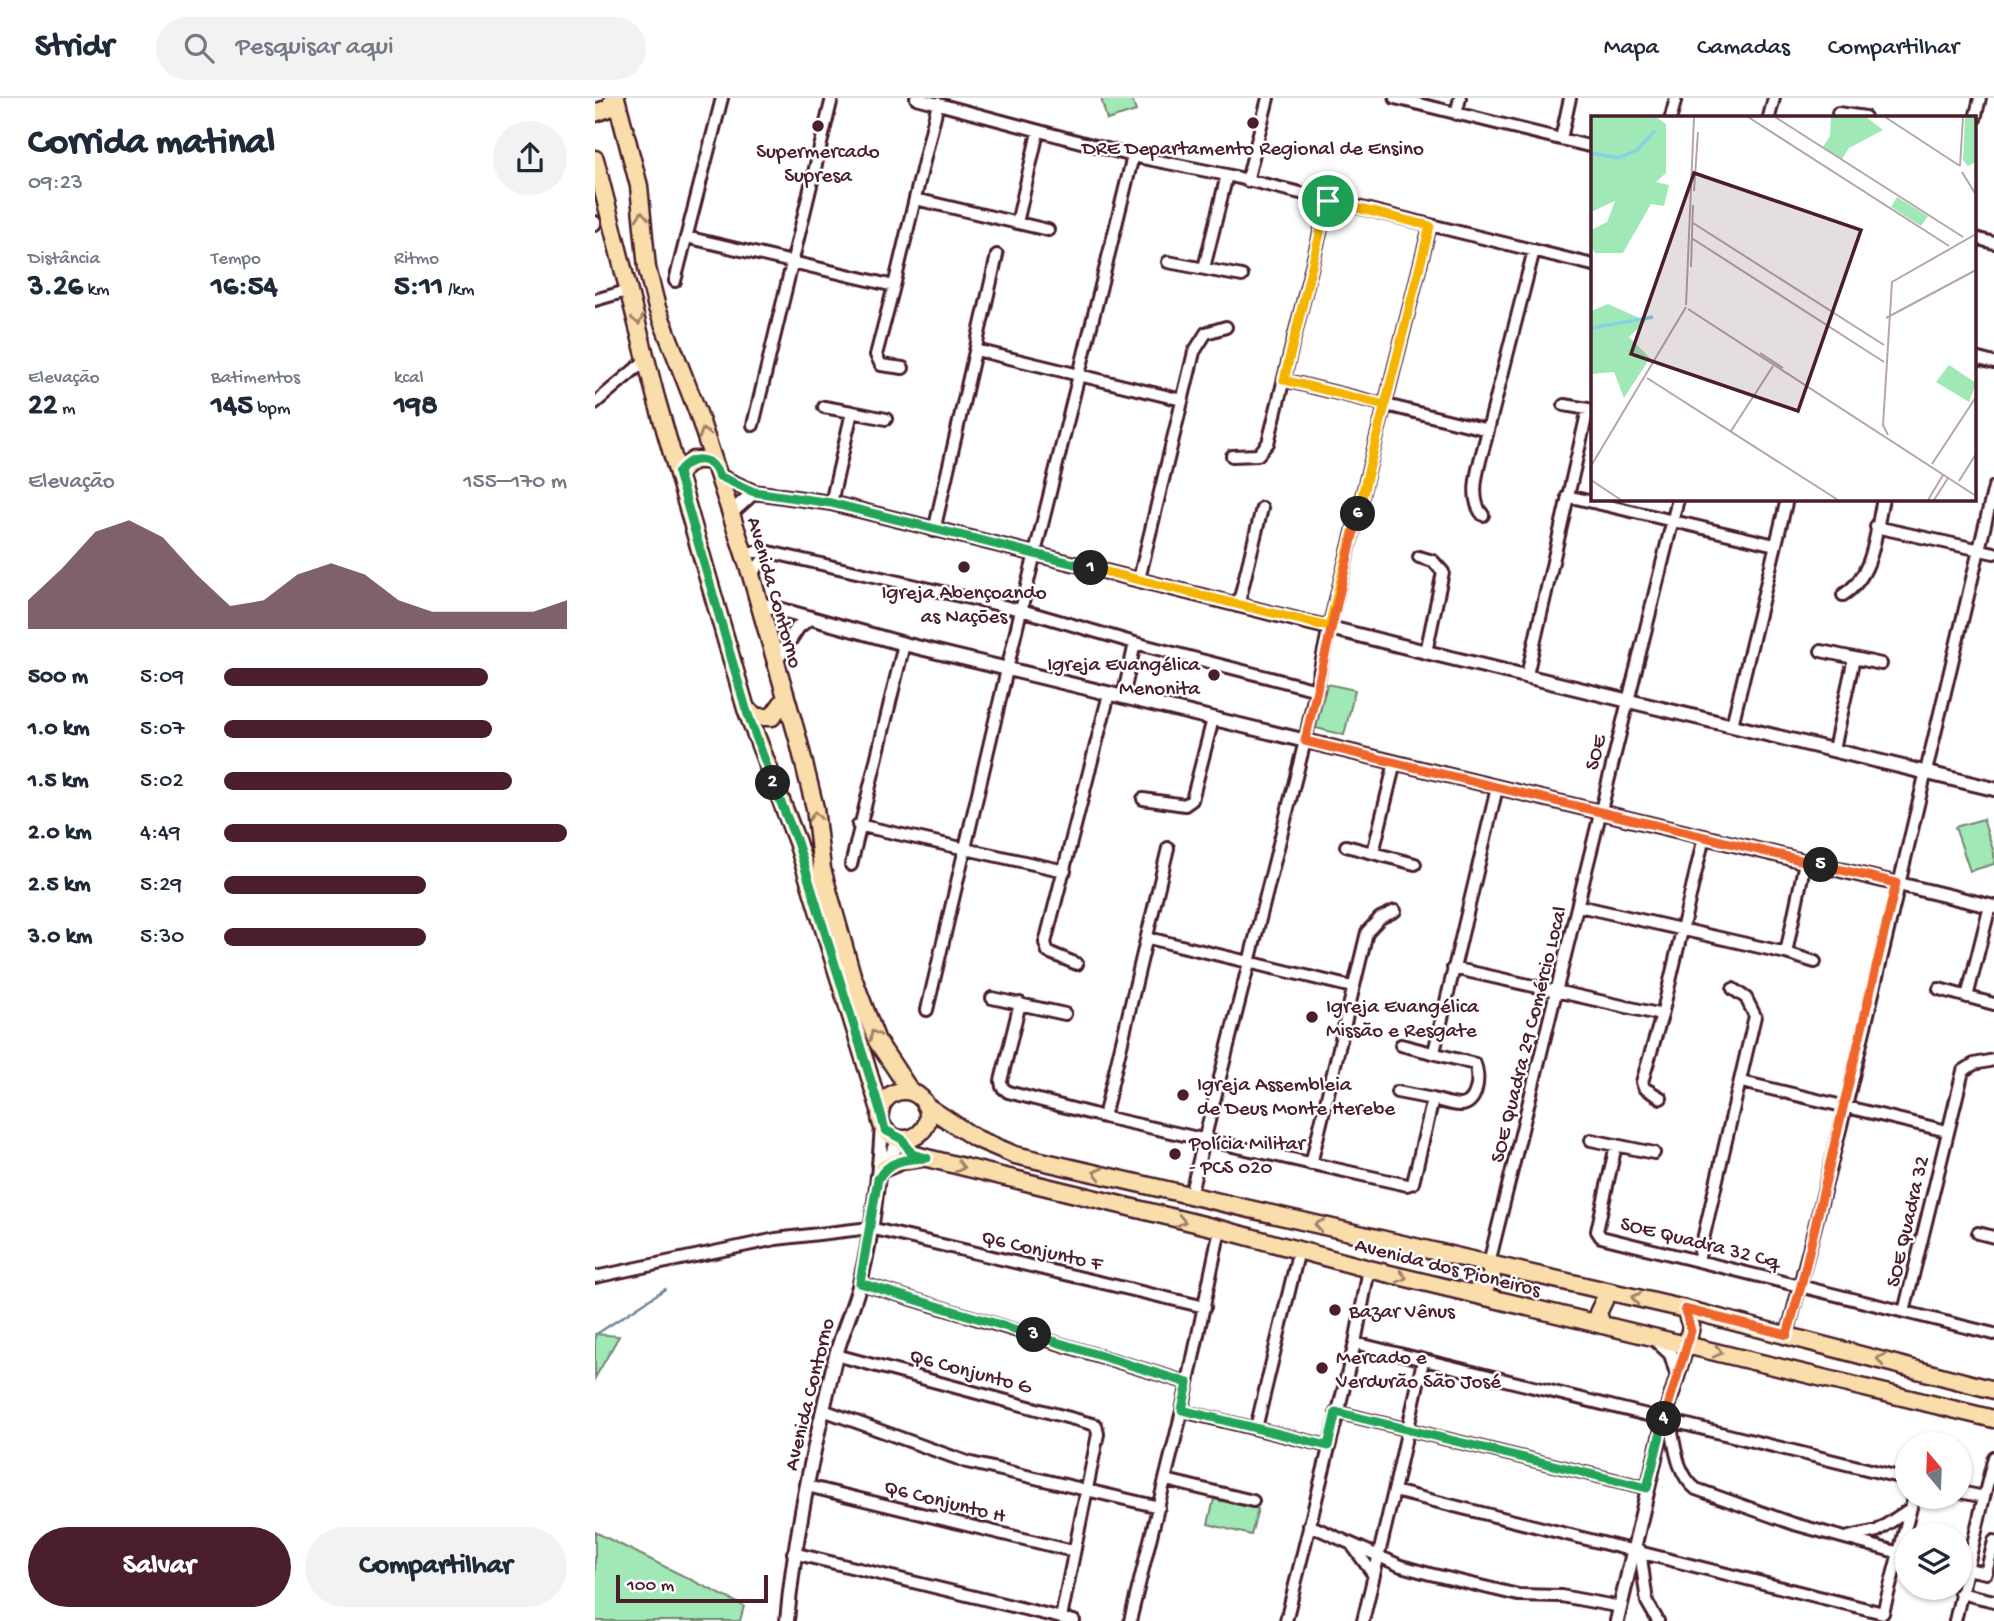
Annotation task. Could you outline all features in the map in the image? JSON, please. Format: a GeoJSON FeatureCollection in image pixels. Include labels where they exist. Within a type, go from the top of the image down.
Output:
{"type":"FeatureCollection","features":[{"type":"Feature","properties":{"kind":"main road"},"geometry":{"type":"LineString","coordinates":[[595,113],[609,107],[615,98]]}},
{"type":"Feature","properties":{"kind":"main road","name":"Avenida Contorno"},"geometry":{"type":"LineString","coordinates":[[615,98],[639,186],[647,268],[654,299],[717,471],[751,575],[815,808],[822,869],[852,975],[877,1041],[911,1092]]}},
{"type":"Feature","properties":{"kind":"main road"},"geometry":{"type":"LineString","coordinates":[[595,159],[678,473],[746,709],[797,842],[881,1118],[889,1134],[901,1139],[921,1132],[927,1119],[925,1105],[911,1092],[895,1093],[883,1103],[881,1118]]}},
{"type":"Feature","properties":{"kind":"main road"},"geometry":{"type":"LineString","coordinates":[[678,473],[695,460],[707,460],[717,471]]}},
{"type":"Feature","properties":{"kind":"main road"},"geometry":{"type":"LineString","coordinates":[[746,709],[757,717],[772,717],[785,699]]}},
{"type":"Feature","properties":{"kind":"main road","name":"Avenida dos Pioneiros"},"geometry":{"type":"LineString","coordinates":[[925,1105],[992,1148],[1685,1309],[1994,1391]]}},
{"type":"Feature","properties":{"kind":"main road","name":"Avenida dos Pioneiros"},"geometry":{"type":"LineString","coordinates":[[901,1139],[912,1154],[1057,1192],[1220,1229],[1369,1269],[1994,1419]]}},
{"type":"Feature","properties":{"kind":"main road"},"geometry":{"type":"LineString","coordinates":[[881,1173],[901,1161],[927,1158]]}},
{"type":"Feature","properties":{"kind":"main road"},"geometry":{"type":"LineString","coordinates":[[1057,1192],[1054,1175],[1063,1164]]}},
{"type":"Feature","properties":{"kind":"main road"},"geometry":{"type":"LineString","coordinates":[[1471,1293],[1483,1290],[1490,1281],[1492,1272],[1489,1263]]}},
{"type":"Feature","properties":{"kind":"main road"},"geometry":{"type":"LineString","coordinates":[[1602,1325],[1598,1313],[1608,1292]]}},
{"type":"Feature","properties":{"kind":"main road"},"geometry":{"type":"LineString","coordinates":[[1685,1309],[1691,1326],[1687,1345]]}},
{"type":"Feature","properties":{"kind":"main road"},"geometry":{"type":"LineString","coordinates":[[1840,1381],[1849,1378],[1919,1394],[1927,1379],[1922,1370]]}},
{"type":"Feature","properties":{"kind":"main road"},"geometry":{"type":"LineString","coordinates":[[1941,1405],[1935,1392],[1938,1384],[1979,1395],[1994,1391]]}},
{"type":"Feature","properties":{"kind":"street"},"geometry":{"type":"LineString","coordinates":[[675,281],[722,98]]}},
{"type":"Feature","properties":{"kind":"street"},"geometry":{"type":"LineString","coordinates":[[753,425],[832,98]]}},
{"type":"Feature","properties":{"kind":"street"},"geometry":{"type":"LineString","coordinates":[[916,98],[1133,156],[1227,175],[1591,264]]}},
{"type":"Feature","properties":{"kind":"street"},"geometry":{"type":"LineString","coordinates":[[1247,181],[1268,98]]}},
{"type":"Feature","properties":{"kind":"street"},"geometry":{"type":"LineString","coordinates":[[1395,98],[1591,147]]}},
{"type":"Feature","properties":{"kind":"street"},"geometry":{"type":"LineString","coordinates":[[1456,114],[1460,98]]}},
{"type":"Feature","properties":{"kind":"street"},"geometry":{"type":"LineString","coordinates":[[1560,139],[1570,98]]}},
{"type":"Feature","properties":{"kind":"street"},"geometry":{"type":"LineString","coordinates":[[1671,116],[1676,98]]}},
{"type":"Feature","properties":{"kind":"street"},"geometry":{"type":"LineString","coordinates":[[1769,116],[1774,98]]}},
{"type":"Feature","properties":{"kind":"street"},"geometry":{"type":"LineString","coordinates":[[1976,116],[1980,98]]}},
{"type":"Feature","properties":{"kind":"street"},"geometry":{"type":"LineString","coordinates":[[903,368],[881,365],[876,355],[938,103]]}},
{"type":"Feature","properties":{"kind":"street"},"geometry":{"type":"LineString","coordinates":[[1838,113],[1858,116]]}},
{"type":"Feature","properties":{"kind":"street"},"geometry":{"type":"LineString","coordinates":[[1017,223],[1038,132]]}},
{"type":"Feature","properties":{"kind":"street"},"geometry":{"type":"LineString","coordinates":[[927,1010],[1007,668],[1133,156]]}},
{"type":"Feature","properties":{"kind":"street"},"geometry":{"type":"LineString","coordinates":[[1204,268],[1227,175]]}},
{"type":"Feature","properties":{"kind":"street"},"geometry":{"type":"LineString","coordinates":[[915,198],[1048,230]]}},
{"type":"Feature","properties":{"kind":"street"},"geometry":{"type":"LineString","coordinates":[[1232,456],[1250,456],[1263,452],[1268,443],[1328,201]]}},
{"type":"Feature","properties":{"kind":"street"},"geometry":{"type":"LineString","coordinates":[[1190,1196],[1305,741],[1329,627],[1430,226]]}},
{"type":"Feature","properties":{"kind":"street"},"geometry":{"type":"LineString","coordinates":[[686,237],[894,286]]}},
{"type":"Feature","properties":{"kind":"street"},"geometry":{"type":"LineString","coordinates":[[1976,238],[1994,243]]}},
{"type":"Feature","properties":{"kind":"street"},"geometry":{"type":"LineString","coordinates":[[1483,514],[1476,507],[1475,494],[1488,430],[1534,250]]}},
{"type":"Feature","properties":{"kind":"street"},"geometry":{"type":"LineString","coordinates":[[934,531],[997,255]]}},
{"type":"Feature","properties":{"kind":"street"},"geometry":{"type":"LineString","coordinates":[[1168,262],[1242,276]]}},
{"type":"Feature","properties":{"kind":"street"},"geometry":{"type":"LineString","coordinates":[[595,300],[631,290]]}},
{"type":"Feature","properties":{"kind":"street"},"geometry":{"type":"LineString","coordinates":[[1139,579],[1182,400],[1200,339],[1206,333],[1226,327]]}},
{"type":"Feature","properties":{"kind":"street"},"geometry":{"type":"LineString","coordinates":[[976,350],[1182,400]]}},
{"type":"Feature","properties":{"kind":"street"},"geometry":{"type":"LineString","coordinates":[[1976,358],[1994,363]]}},
{"type":"Feature","properties":{"kind":"street"},"geometry":{"type":"LineString","coordinates":[[595,403],[647,359]]}},
{"type":"Feature","properties":{"kind":"street"},"geometry":{"type":"LineString","coordinates":[[1284,380],[1488,430]]}},
{"type":"Feature","properties":{"kind":"street"},"geometry":{"type":"LineString","coordinates":[[1527,675],[1567,496],[1591,410],[1564,405]]}},
{"type":"Feature","properties":{"kind":"street"},"geometry":{"type":"LineString","coordinates":[[824,407],[886,419]]}},
{"type":"Feature","properties":{"kind":"street"},"geometry":{"type":"LineString","coordinates":[[831,503],[852,412]]}},
{"type":"Feature","properties":{"kind":"street"},"geometry":{"type":"LineString","coordinates":[[717,471],[754,492],[831,503],[1238,606],[1994,789]]}},
{"type":"Feature","properties":{"kind":"street"},"geometry":{"type":"LineString","coordinates":[[1896,883],[1994,487]]}},
{"type":"Feature","properties":{"kind":"street"},"geometry":{"type":"LineString","coordinates":[[731,512],[754,492]]}},
{"type":"Feature","properties":{"kind":"street"},"geometry":{"type":"LineString","coordinates":[[1567,496],[1775,545]]}},
{"type":"Feature","properties":{"kind":"street","name":"SOE"},"geometry":{"type":"LineString","coordinates":[[1599,814],[1678,500]]}},
{"type":"Feature","properties":{"kind":"street"},"geometry":{"type":"LineString","coordinates":[[1732,725],[1787,500]]}},
{"type":"Feature","properties":{"kind":"street"},"geometry":{"type":"LineString","coordinates":[[1843,596],[1856,587],[1867,573],[1883,500]]}},
{"type":"Feature","properties":{"kind":"street"},"geometry":{"type":"LineString","coordinates":[[1238,606],[1262,508]]}},
{"type":"Feature","properties":{"kind":"street"},"geometry":{"type":"LineString","coordinates":[[1876,527],[1994,553]]}},
{"type":"Feature","properties":{"kind":"street"},"geometry":{"type":"LineString","coordinates":[[744,552],[769,552],[1021,610],[1135,643],[1317,690]]}},
{"type":"Feature","properties":{"kind":"street"},"geometry":{"type":"LineString","coordinates":[[751,575],[769,552]]}},
{"type":"Feature","properties":{"kind":"street"},"geometry":{"type":"LineString","coordinates":[[1419,557],[1433,561],[1443,572],[1426,652]]}},
{"type":"Feature","properties":{"kind":"street"},"geometry":{"type":"LineString","coordinates":[[757,603],[807,620],[904,644],[1599,814],[1704,836],[1992,906],[1967,996]]}},
{"type":"Feature","properties":{"kind":"street"},"geometry":{"type":"LineString","coordinates":[[775,664],[798,626],[807,620]]}},
{"type":"Feature","properties":{"kind":"street"},"geometry":{"type":"LineString","coordinates":[[1123,697],[1135,643]]}},
{"type":"Feature","properties":{"kind":"street"},"geometry":{"type":"LineString","coordinates":[[851,865],[858,825],[904,644]]}},
{"type":"Feature","properties":{"kind":"street"},"geometry":{"type":"LineString","coordinates":[[1821,652],[1881,664]]}},
{"type":"Feature","properties":{"kind":"street"},"geometry":{"type":"LineString","coordinates":[[1834,749],[1854,658]]}},
{"type":"Feature","properties":{"kind":"street"},"geometry":{"type":"LineString","coordinates":[[1077,964],[1048,952],[1045,943],[1109,694]]}},
{"type":"Feature","properties":{"kind":"street"},"geometry":{"type":"LineString","coordinates":[[1143,799],[1185,805],[1192,800],[1213,719]]}},
{"type":"Feature","properties":{"kind":"street"},"geometry":{"type":"LineString","coordinates":[[1373,853],[1395,762]]}},
{"type":"Feature","properties":{"kind":"street"},"geometry":{"type":"LineString","coordinates":[[1434,1052],[1497,788]]}},
{"type":"Feature","properties":{"kind":"street","name":"SOE Quadra 29 Comércio Local"},"geometry":{"type":"LineString","coordinates":[[1489,1263],[1559,992],[1599,814]]}},
{"type":"Feature","properties":{"kind":"street"},"geometry":{"type":"LineString","coordinates":[[858,825],[1065,871]]}},
{"type":"Feature","properties":{"kind":"street"},"geometry":{"type":"LineString","coordinates":[[1661,1098],[1644,1087],[1642,1082],[1662,1016],[1704,836]]}},
{"type":"Feature","properties":{"kind":"street"},"geometry":{"type":"LineString","coordinates":[[1346,846],[1415,864]]}},
{"type":"Feature","properties":{"kind":"street"},"geometry":{"type":"LineString","coordinates":[[1104,1117],[1168,848]]}},
{"type":"Feature","properties":{"kind":"street"},"geometry":{"type":"LineString","coordinates":[[1786,953],[1805,862]]}},
{"type":"Feature","properties":{"kind":"street","name":"SOE Quadra 32 Cq"},"geometry":{"type":"LineString","coordinates":[[1787,1335],[1846,1106],[1896,883]]}},
{"type":"Feature","properties":{"kind":"street"},"geometry":{"type":"LineString","coordinates":[[1579,906],[1682,928],[1815,962]]}},
{"type":"Feature","properties":{"kind":"street"},"geometry":{"type":"LineString","coordinates":[[1311,1164],[1367,932],[1380,918],[1395,911]]}},
{"type":"Feature","properties":{"kind":"street"},"geometry":{"type":"LineString","coordinates":[[1148,938],[1352,987]]}},
{"type":"Feature","properties":{"kind":"street"},"geometry":{"type":"LineString","coordinates":[[1453,968],[1662,1016]]}},
{"type":"Feature","properties":{"kind":"street"},"geometry":{"type":"LineString","coordinates":[[1697,1261],[1742,1082],[1755,1016],[1747,998],[1733,989]]}},
{"type":"Feature","properties":{"kind":"street"},"geometry":{"type":"LineString","coordinates":[[1939,989],[1994,1004]]}},
{"type":"Feature","properties":{"kind":"street"},"geometry":{"type":"LineString","coordinates":[[992,998],[1065,1014]]}},
{"type":"Feature","properties":{"kind":"street"},"geometry":{"type":"LineString","coordinates":[[1020,1003],[1002,1087],[1008,1092],[1104,1117],[1411,1185],[1433,1100]]}},
{"type":"Feature","properties":{"kind":"street"},"geometry":{"type":"LineString","coordinates":[[1397,1092],[1467,1104],[1473,1096],[1477,1074],[1475,1064],[1401,1045]]}},
{"type":"Feature","properties":{"kind":"street","name":"SOE Quadra 32"},"geometry":{"type":"LineString","coordinates":[[1994,1060],[1974,1064],[1963,1071],[1904,1312],[1994,1334]]}},
{"type":"Feature","properties":{"kind":"street","name":"SOE Quadra 32"},"geometry":{"type":"LineString","coordinates":[[1742,1082],[1947,1131]]}},
{"type":"Feature","properties":{"kind":"street"},"geometry":{"type":"LineString","coordinates":[[881,1118],[881,1173]]}},
{"type":"Feature","properties":{"kind":"street"},"geometry":{"type":"LineString","coordinates":[[881,1173],[901,1139]]}},
{"type":"Feature","properties":{"kind":"street"},"geometry":{"type":"LineString","coordinates":[[1591,1140],[1654,1153]]}},
{"type":"Feature","properties":{"kind":"street","name":"SOE Quadra 32 Cq"},"geometry":{"type":"LineString","coordinates":[[1616,1145],[1598,1234],[1904,1312]]}},
{"type":"Feature","properties":{"kind":"street","name":"Avenida Contorno"},"geometry":{"type":"LineString","coordinates":[[787,1621],[793,1553],[807,1486],[836,1355],[860,1283],[881,1173]]}},
{"type":"Feature","properties":{"kind":"street","name":"Q6 Conjunto F"},"geometry":{"type":"LineString","coordinates":[[595,1276],[776,1239],[870,1228],[1205,1307]]}},
{"type":"Feature","properties":{"kind":"street"},"geometry":{"type":"LineString","coordinates":[[1130,1621],[1166,1480],[1220,1229]]}},
{"type":"Feature","properties":{"kind":"street"},"geometry":{"type":"LineString","coordinates":[[1978,1233],[1994,1237]]}},
{"type":"Feature","properties":{"kind":"street"},"geometry":{"type":"LineString","coordinates":[[1256,1428],[1299,1250]]}},
{"type":"Feature","properties":{"kind":"street"},"geometry":{"type":"LineString","coordinates":[[1286,1621],[1355,1343],[1369,1269]]}},
{"type":"Feature","properties":{"kind":"street"},"geometry":{"type":"LineString","coordinates":[[860,1283],[1188,1383]]}},
{"type":"Feature","properties":{"kind":"street"},"geometry":{"type":"LineString","coordinates":[[1650,1337],[1665,1346],[1677,1374]]}},
{"type":"Feature","properties":{"kind":"street"},"geometry":{"type":"LineString","coordinates":[[1355,1343],[1895,1476]]}},
{"type":"Feature","properties":{"kind":"street"},"geometry":{"type":"LineString","coordinates":[[1617,1621],[1637,1549],[1647,1488],[1687,1345]]}},
{"type":"Feature","properties":{"kind":"street","name":"Q6 Conjunto G"},"geometry":{"type":"LineString","coordinates":[[836,1355],[1096,1425],[1098,1434],[1086,1490]]}},
{"type":"Feature","properties":{"kind":"street"},"geometry":{"type":"LineString","coordinates":[[1363,1621],[1423,1361]]}},
{"type":"Feature","properties":{"kind":"street"},"geometry":{"type":"LineString","coordinates":[[823,1410],[967,1462],[1159,1507]]}},
{"type":"Feature","properties":{"kind":"street"},"geometry":{"type":"LineString","coordinates":[[1182,1410],[1328,1446]]}},
{"type":"Feature","properties":{"kind":"street"},"geometry":{"type":"LineString","coordinates":[[1336,1412],[1647,1488]]}},
{"type":"Feature","properties":{"kind":"street"},"geometry":{"type":"LineString","coordinates":[[1667,1421],[1680,1469],[1686,1481],[1696,1489],[1794,1524],[1895,1552]]}},
{"type":"Feature","properties":{"kind":"street"},"geometry":{"type":"LineString","coordinates":[[1972,1538],[1994,1460]]}},
{"type":"Feature","properties":{"kind":"street"},"geometry":{"type":"LineString","coordinates":[[1166,1480],[1253,1501]]}},
{"type":"Feature","properties":{"kind":"street","name":"Q6 Conjunto H"},"geometry":{"type":"LineString","coordinates":[[807,1486],[1073,1551]]}},
{"type":"Feature","properties":{"kind":"street"},"geometry":{"type":"LineString","coordinates":[[1061,1618],[1086,1490]]}},
{"type":"Feature","properties":{"kind":"street"},"geometry":{"type":"LineString","coordinates":[[1394,1491],[1637,1549],[1882,1617],[1895,1578]]}},
{"type":"Feature","properties":{"kind":"street"},"geometry":{"type":"LineString","coordinates":[[1972,1494],[1984,1497]]}},
{"type":"Feature","properties":{"kind":"street"},"geometry":{"type":"LineString","coordinates":[[1847,1537],[1877,1531],[1910,1509]]}},
{"type":"Feature","properties":{"kind":"street"},"geometry":{"type":"LineString","coordinates":[[1908,1523],[1910,1509]]}},
{"type":"Feature","properties":{"kind":"street"},"geometry":{"type":"LineString","coordinates":[[1309,1525],[1401,1566],[1518,1595],[1572,1598],[1621,1607]]}},
{"type":"Feature","properties":{"kind":"street"},"geometry":{"type":"LineString","coordinates":[[1972,1570],[1986,1573],[1994,1541]]}},
{"type":"Feature","properties":{"kind":"street"},"geometry":{"type":"LineString","coordinates":[[1352,1545],[1373,1574]]}},
{"type":"Feature","properties":{"kind":"street"},"geometry":{"type":"LineString","coordinates":[[1637,1549],[1647,1602],[1658,1621]]}},
{"type":"Feature","properties":{"kind":"street"},"geometry":{"type":"LineString","coordinates":[[793,1553],[1074,1621]]}},
{"type":"Feature","properties":{"kind":"street"},"geometry":{"type":"LineString","coordinates":[[1972,1596],[1994,1601]]}},
{"type":"Feature","properties":{"kind":"street"},"geometry":{"type":"LineString","coordinates":[[1955,1621],[1960,1600]]}},
{"type":"Feature","properties":{"kind":"green space"},"geometry":{"type":"Polygon","coordinates":[[[1101,98],[1131,98],[1136,111],[1107,120],[1101,98]]]}},
{"type":"Feature","properties":{"kind":"green space"},"geometry":{"type":"Polygon","coordinates":[[[1327,684],[1355,690],[1344,735],[1316,728],[1327,684]]]}},
{"type":"Feature","properties":{"kind":"green space"},"geometry":{"type":"Polygon","coordinates":[[[1983,819],[1994,853],[1994,864],[1970,871],[1955,827],[1983,819]]]}},
{"type":"Feature","properties":{"kind":"green space"},"geometry":{"type":"Polygon","coordinates":[[[595,1334],[619,1336],[595,1378],[595,1334]]]}},
{"type":"Feature","properties":{"kind":"green space"},"geometry":{"type":"Polygon","coordinates":[[[1214,1499],[1258,1509],[1251,1535],[1208,1524],[1214,1499]]]}},
{"type":"Feature","properties":{"kind":"green space"},"geometry":{"type":"Polygon","coordinates":[[[595,1532],[744,1606],[740,1621],[595,1621],[595,1532]]]}},
{"type":"Feature","properties":{"kind":"waterway"},"geometry":{"type":"LineString","coordinates":[[595,1335],[665,1289]]}},
{"type":"Feature","properties":{"kind":"place","name":"DRE Departamento Regional de Ensino"},"geometry":{"type":"Point","coordinates":[1253,123]}},
{"type":"Feature","properties":{"kind":"place","name":"Supermercado Supresa"},"geometry":{"type":"Point","coordinates":[818,126]}},
{"type":"Feature","properties":{"kind":"place","name":"Igreja Abençoando as Nações"},"geometry":{"type":"Point","coordinates":[964,567]}},
{"type":"Feature","properties":{"kind":"place","name":"Igreja Evangélica Menonita"},"geometry":{"type":"Point","coordinates":[1214,675]}},
{"type":"Feature","properties":{"kind":"place","name":"Igreja Evangélica Missão e Resgate"},"geometry":{"type":"Point","coordinates":[1312,1017]}},
{"type":"Feature","properties":{"kind":"place","name":"Igreja Assembleia de Deus Monte Herebe"},"geometry":{"type":"Point","coordinates":[1183,1095]}},
{"type":"Feature","properties":{"kind":"place","name":"Polícia Militar - PCS 020"},"geometry":{"type":"Point","coordinates":[1175,1154]}},
{"type":"Feature","properties":{"kind":"place","name":"Bazar Vênus"},"geometry":{"type":"Point","coordinates":[1335,1310]}},
{"type":"Feature","properties":{"kind":"place","name":"Mercado e Verdurão São José"},"geometry":{"type":"Point","coordinates":[1322,1368]}},
{"type":"Feature","properties":{"kind":"route"},"geometry":{"type":"LineString","coordinates":[[1328,201],[1284,380],[1385,405],[1329,627],[1305,741],[1599,814],[1704,836],[1896,883],[1846,1106],[1787,1335],[1685,1309],[1691,1331],[1647,1488],[1336,1412],[1328,1446],[1182,1410],[1188,1383],[860,1283],[878,1179],[884,1168],[893,1164],[927,1158],[912,1154],[906,1149],[902,1139],[889,1134],[882,1125],[880,1110],[797,842],[766,768],[746,709],[678,473],[695,460],[707,460],[715,465],[719,476],[754,492],[831,503],[934,531],[1329,627],[1348,553],[1430,226],[1328,201]]}}]}
